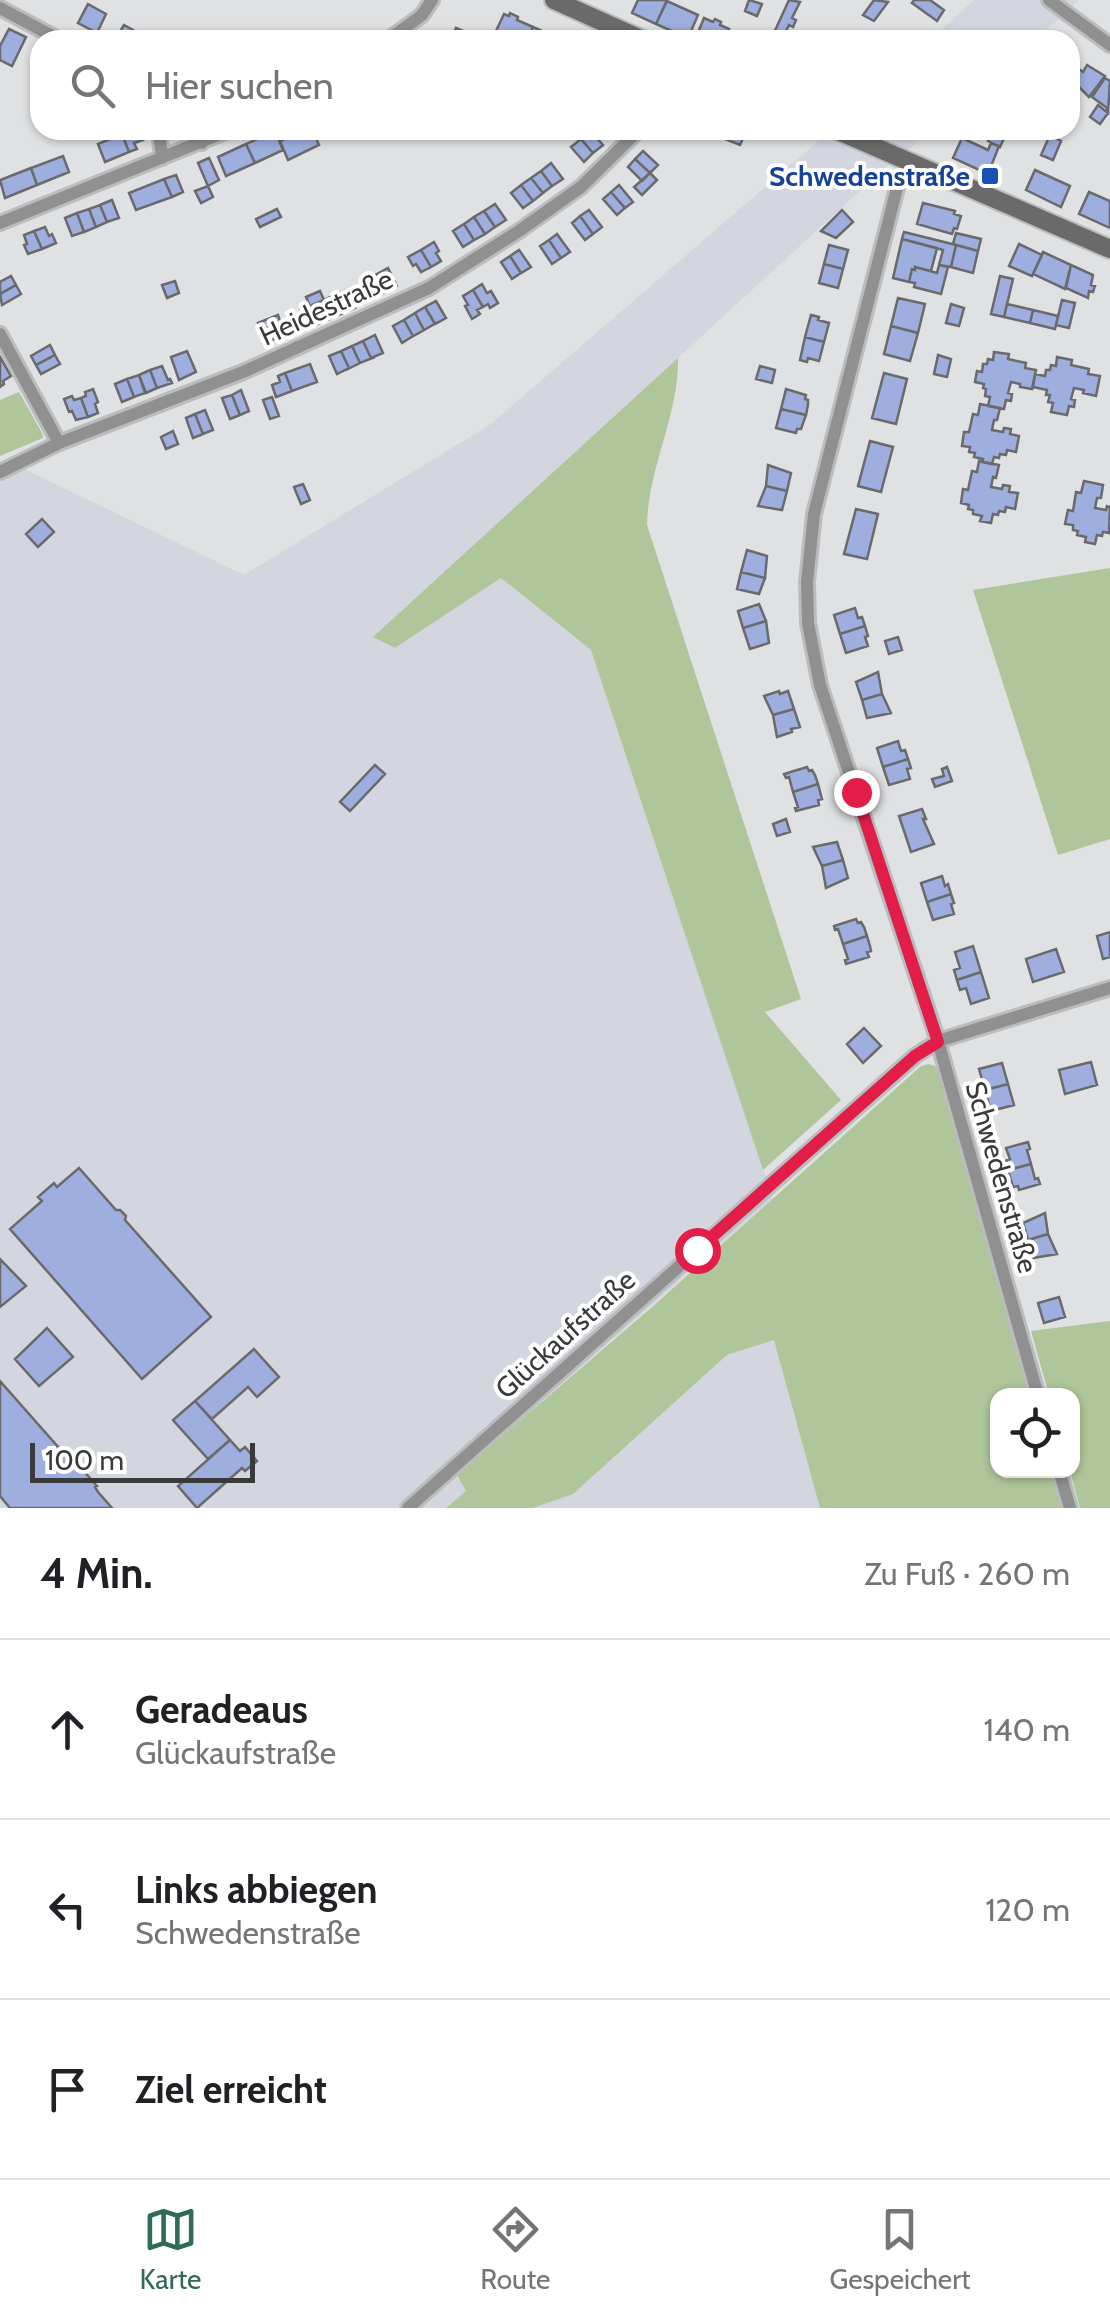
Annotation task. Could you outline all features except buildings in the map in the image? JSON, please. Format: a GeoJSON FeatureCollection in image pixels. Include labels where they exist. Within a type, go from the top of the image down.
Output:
{"type":"FeatureCollection","features":[{"type":"Feature","properties":{"kind":"street"},"geometry":{"type":"LineString","coordinates":[[402,30],[422,15],[432,0]]}},
{"type":"Feature","properties":{"kind":"street"},"geometry":{"type":"LineString","coordinates":[[554,0],[621,30]]}},
{"type":"Feature","properties":{"kind":"street"},"geometry":{"type":"LineString","coordinates":[[1049,0],[1110,44]]}},
{"type":"Feature","properties":{"kind":"street"},"geometry":{"type":"LineString","coordinates":[[0,8],[41,30]]}},
{"type":"Feature","properties":{"kind":"street"},"geometry":{"type":"LineString","coordinates":[[161,140],[162,158]]}},
{"type":"Feature","properties":{"kind":"street"},"geometry":{"type":"LineString","coordinates":[[199,140],[202,143]]}},
{"type":"Feature","properties":{"kind":"street"},"geometry":{"type":"LineString","coordinates":[[0,222],[208,140]]}},
{"type":"Feature","properties":{"kind":"street","name":"Heidestraße"},"geometry":{"type":"LineString","coordinates":[[0,472],[59,443],[243,372],[429,288],[582,187],[629,140]]}},
{"type":"Feature","properties":{"kind":"street"},"geometry":{"type":"LineString","coordinates":[[858,140],[1110,249]]}},
{"type":"Feature","properties":{"kind":"street","name":"Schwedenstraße"},"geometry":{"type":"LineString","coordinates":[[910,164],[898,184],[814,514],[807,604],[820,684],[938,1042],[1036,1388]]}},
{"type":"Feature","properties":{"kind":"street"},"geometry":{"type":"LineString","coordinates":[[0,334],[59,443]]}},
{"type":"Feature","properties":{"kind":"street","name":"Glückaufstraße"},"geometry":{"type":"LineString","coordinates":[[408,1508],[915,1056],[938,1042],[1110,988]]}},
{"type":"Feature","properties":{"kind":"street"},"geometry":{"type":"LineString","coordinates":[[1062,1478],[1070,1508]]}},
{"type":"Feature","properties":{"kind":"shaded area"},"geometry":{"type":"Polygon","coordinates":[[[974,0],[1079,0],[1047,30],[941,30],[974,0]]]}},
{"type":"Feature","properties":{"kind":"shaded area"},"geometry":{"type":"Polygon","coordinates":[[[819,140],[920,140],[886,167],[374,637],[395,648],[501,578],[591,650],[773,1199],[458,1475],[467,1491],[446,1508],[0,1508],[0,478],[20,467],[244,575],[491,424],[819,140]]]}},
{"type":"Feature","properties":{"kind":"shaded area"},"geometry":{"type":"Polygon","coordinates":[[[775,1340],[820,1508],[533,1508],[573,1494],[727,1355],[775,1340]]]}},
{"type":"Feature","properties":{"kind":"green space"},"geometry":{"type":"Polygon","coordinates":[[[678,358],[674,400],[652,483],[647,525],[801,999],[765,1012],[841,1100],[763,1170],[591,650],[501,578],[395,648],[373,637],[678,358]]]}},
{"type":"Feature","properties":{"kind":"green space"},"geometry":{"type":"Polygon","coordinates":[[[19,392],[43,438],[0,456],[0,400],[19,392]]]}},
{"type":"Feature","properties":{"kind":"green space"},"geometry":{"type":"Polygon","coordinates":[[[1110,568],[1110,839],[1058,855],[973,590],[1110,568]]]}},
{"type":"Feature","properties":{"kind":"green space"},"geometry":{"type":"Polygon","coordinates":[[[921,1066],[935,1066],[940,1073],[1028,1388],[990,1388],[990,1478],[1053,1478],[1062,1508],[820,1508],[774,1340],[727,1355],[573,1494],[533,1508],[446,1508],[466,1491],[457,1475],[921,1066]]]}},
{"type":"Feature","properties":{"kind":"green space"},"geometry":{"type":"Polygon","coordinates":[[[1110,1321],[1110,1508],[1080,1508],[1072,1478],[1080,1478],[1080,1388],[1047,1388],[1031,1331],[1110,1321]]]}},
{"type":"Feature","properties":{"kind":"place","name":"Schwedenstraße"},"geometry":{"type":"Point","coordinates":[990,176]}},
{"type":"Feature","properties":{"kind":"route"},"geometry":{"type":"LineString","coordinates":[[697,1250],[915,1056],[938,1042],[856,792]]}}]}
